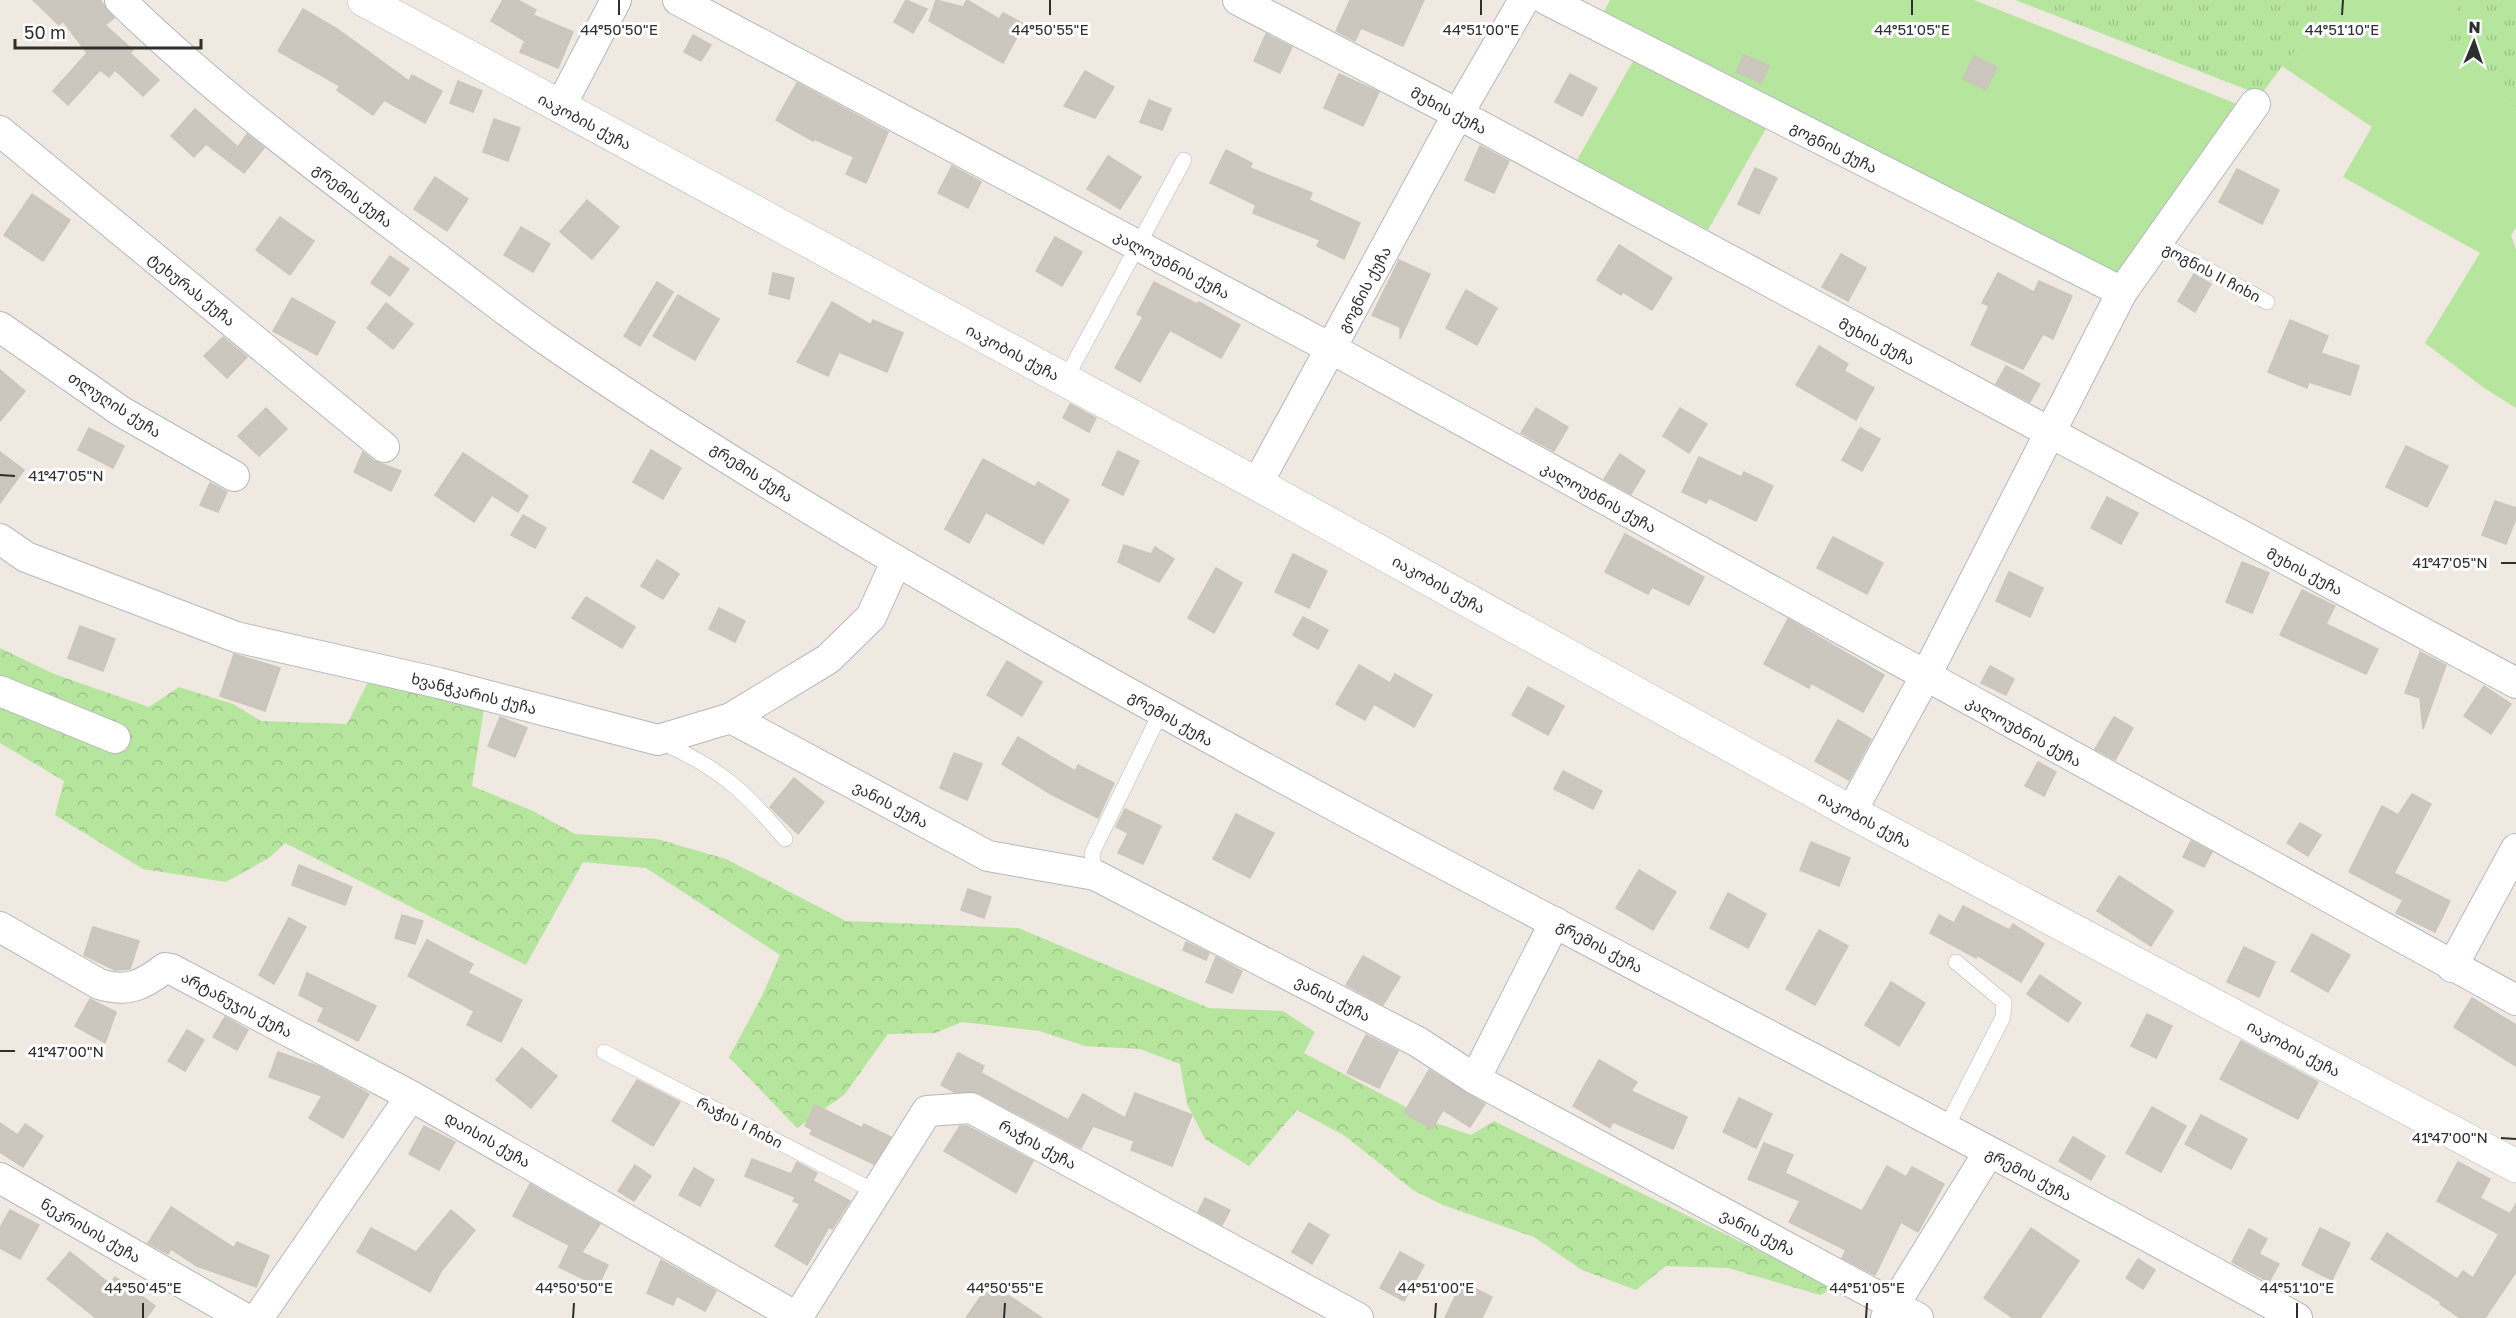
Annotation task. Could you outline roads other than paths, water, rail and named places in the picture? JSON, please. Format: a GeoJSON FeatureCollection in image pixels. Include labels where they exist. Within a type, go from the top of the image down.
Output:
{"type":"FeatureCollection","features":[{"type":"Feature","properties":{"kind":"street","name":"გრემის ქუჩა"},"geometry":{"type":"LineString","coordinates":[[120,0],[172,51],[298,154],[549,341],[774,487],[896,562],[1161,712],[1946,1128],[2297,1318]]}},
{"type":"Feature","properties":{"kind":"street","name":"იაკობის ქუჩა"},"geometry":{"type":"LineString","coordinates":[[364,0],[1257,484],[1851,812],[2516,1166]]}},
{"type":"Feature","properties":{"kind":"street"},"geometry":{"type":"LineString","coordinates":[[560,107],[616,0]]}},
{"type":"Feature","properties":{"kind":"street","name":"კალოუბნის ქუჩა"},"geometry":{"type":"LineString","coordinates":[[678,0],[1332,349],[2452,967],[2516,1000]]}},
{"type":"Feature","properties":{"kind":"street","name":"მუხის ქუჩა"},"geometry":{"type":"LineString","coordinates":[[1238,0],[1268,7],[1458,114],[2051,435],[2516,683]]}},
{"type":"Feature","properties":{"kind":"street","name":"გოგნის ქუჩა"},"geometry":{"type":"LineString","coordinates":[[1257,484],[1458,114],[1524,0]]}},
{"type":"Feature","properties":{"kind":"street","name":"გოგნის ქუჩა"},"geometry":{"type":"LineString","coordinates":[[1547,0],[2122,292]]}},
{"type":"Feature","properties":{"kind":"street"},"geometry":{"type":"LineString","coordinates":[[1851,812],[1925,677],[2051,435],[2122,292],[2255,104]]}},
{"type":"Feature","properties":{"kind":"street","name":"ტეხურას ქუჩა"},"geometry":{"type":"LineString","coordinates":[[0,131],[384,447]]}},
{"type":"Feature","properties":{"kind":"street","name":"თლუღის ქუჩა"},"geometry":{"type":"LineString","coordinates":[[0,327],[122,412],[234,476]]}},
{"type":"Feature","properties":{"kind":"street","name":"ხვანჭკარის ქუჩა"},"geometry":{"type":"LineString","coordinates":[[0,539],[26,557],[236,637],[439,683],[658,740]]}},
{"type":"Feature","properties":{"kind":"street"},"geometry":{"type":"LineString","coordinates":[[658,740],[731,718],[828,659],[871,617],[896,562]]}},
{"type":"Feature","properties":{"kind":"street"},"geometry":{"type":"LineString","coordinates":[[0,691],[115,738]]}},
{"type":"Feature","properties":{"kind":"street","name":"ვანის ქუჩა"},"geometry":{"type":"LineString","coordinates":[[731,718],[988,856],[1095,874],[1418,1042],[1475,1079],[1899,1314]]}},
{"type":"Feature","properties":{"kind":"street"},"geometry":{"type":"LineString","coordinates":[[2452,967],[2516,849]]}},
{"type":"Feature","properties":{"kind":"street"},"geometry":{"type":"LineString","coordinates":[[1475,1079],[1555,922]]}},
{"type":"Feature","properties":{"kind":"street","name":"არტანუჯის ქუჩა"},"geometry":{"type":"LineString","coordinates":[[0,927],[99,984],[115,989],[131,989],[146,983],[165,968],[171,969],[411,1096]]}},
{"type":"Feature","properties":{"kind":"street"},"geometry":{"type":"LineString","coordinates":[[258,1318],[411,1096]]}},
{"type":"Feature","properties":{"kind":"street","name":"დაისის ქუჩა"},"geometry":{"type":"LineString","coordinates":[[411,1096],[797,1318]]}},
{"type":"Feature","properties":{"kind":"street","name":"რაჭის ქუჩა"},"geometry":{"type":"LineString","coordinates":[[797,1318],[927,1111],[971,1108],[1358,1318]]}},
{"type":"Feature","properties":{"kind":"street"},"geometry":{"type":"LineString","coordinates":[[1899,1314],[1989,1152]]}},
{"type":"Feature","properties":{"kind":"street","name":"ნეკრისის ქუჩა"},"geometry":{"type":"LineString","coordinates":[[0,1178],[244,1318]]}},
{"type":"Feature","properties":{"kind":"lane"},"geometry":{"type":"LineString","coordinates":[[1065,380],[1184,160]]}},
{"type":"Feature","properties":{"kind":"lane","name":"გოგნის II ჩიხი"},"geometry":{"type":"LineString","coordinates":[[2157,242],[2267,302]]}},
{"type":"Feature","properties":{"kind":"lane"},"geometry":{"type":"LineString","coordinates":[[1095,874],[1092,853],[1161,712]]}},
{"type":"Feature","properties":{"kind":"lane"},"geometry":{"type":"LineString","coordinates":[[658,740],[696,757],[732,782],[756,804],[785,839]]}},
{"type":"Feature","properties":{"kind":"lane"},"geometry":{"type":"LineString","coordinates":[[1946,1128],[2002,1017],[2004,1002],[1956,962]]}},
{"type":"Feature","properties":{"kind":"lane","name":"რაჭის I ჩიხი"},"geometry":{"type":"LineString","coordinates":[[604,1052],[876,1192]]}}]}
